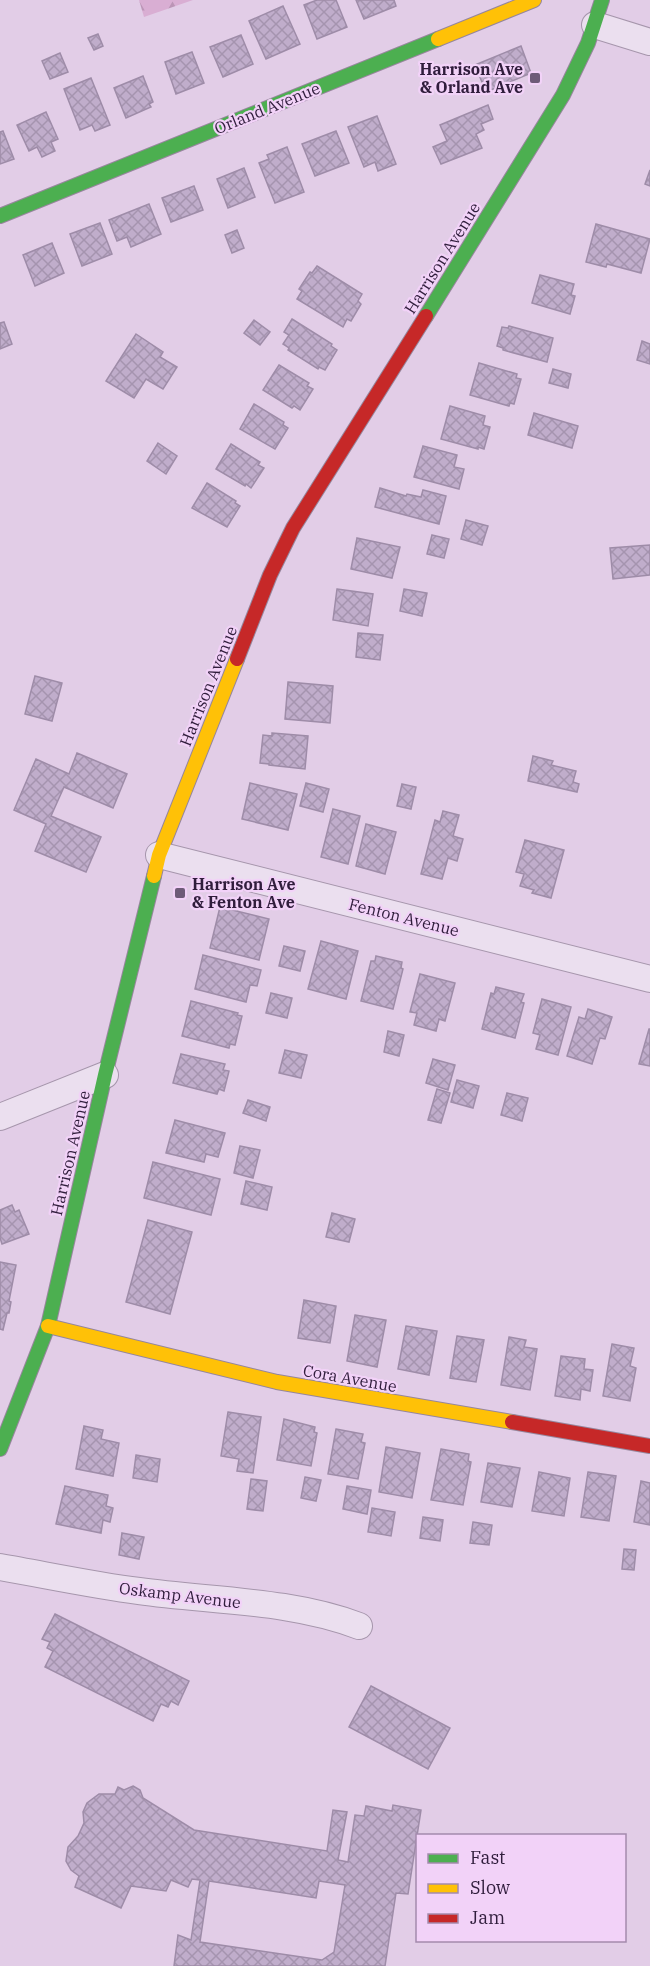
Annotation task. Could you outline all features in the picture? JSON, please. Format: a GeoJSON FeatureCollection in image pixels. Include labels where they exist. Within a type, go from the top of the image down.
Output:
{"type":"FeatureCollection","features":[{"type":"Feature","properties":{"kind":"main road","name":"Orland Avenue"},"geometry":{"type":"LineString","coordinates":[[0,216],[534,0]]}},
{"type":"Feature","properties":{"kind":"main road","name":"Harrison Avenue"},"geometry":{"type":"LineString","coordinates":[[0,1449],[48,1326],[105,1075],[159,855],[270,575],[293,528],[555,109],[580,65],[602,0]]}},
{"type":"Feature","properties":{"kind":"main road","name":"Cora Avenue"},"geometry":{"type":"LineString","coordinates":[[48,1326],[277,1382],[650,1446]]}},
{"type":"Feature","properties":{"kind":"street"},"geometry":{"type":"LineString","coordinates":[[595,26],[650,42]]}},
{"type":"Feature","properties":{"kind":"street","name":"Fenton Avenue"},"geometry":{"type":"LineString","coordinates":[[159,855],[650,979]]}},
{"type":"Feature","properties":{"kind":"street"},"geometry":{"type":"LineString","coordinates":[[0,1117],[105,1075]]}},
{"type":"Feature","properties":{"kind":"street","name":"Oskamp Avenue"},"geometry":{"type":"LineString","coordinates":[[0,1567],[138,1591],[257,1604],[336,1617],[359,1626]]}},
{"type":"Feature","properties":{"kind":"green space"},"geometry":{"type":"Polygon","coordinates":[[[139,0],[193,0],[144,17],[139,0]]]}},
{"type":"Feature","properties":{"kind":"building"},"geometry":{"type":"Polygon","coordinates":[[[317,0],[336,0],[347,27],[317,39],[304,5],[317,0]]]}},
{"type":"Feature","properties":{"kind":"building"},"geometry":{"type":"Polygon","coordinates":[[[356,0],[394,0],[396,6],[364,19],[356,0]]]}},
{"type":"Feature","properties":{"kind":"building"},"geometry":{"type":"Polygon","coordinates":[[[283,6],[300,44],[266,59],[249,21],[283,6]]]}},
{"type":"Feature","properties":{"kind":"building"},"geometry":{"type":"Polygon","coordinates":[[[98,34],[103,46],[94,50],[88,38],[98,34]]]}},
{"type":"Feature","properties":{"kind":"building"},"geometry":{"type":"Polygon","coordinates":[[[241,35],[253,64],[223,77],[210,47],[241,35]]]}},
{"type":"Feature","properties":{"kind":"building"},"geometry":{"type":"Polygon","coordinates":[[[521,46],[531,73],[486,92],[475,65],[521,46]]]}},
{"type":"Feature","properties":{"kind":"building"},"geometry":{"type":"Polygon","coordinates":[[[192,52],[204,83],[176,94],[165,62],[192,52]]]}},
{"type":"Feature","properties":{"kind":"building"},"geometry":{"type":"Polygon","coordinates":[[[60,53],[68,72],[50,79],[42,61],[60,53]]]}},
{"type":"Feature","properties":{"kind":"building"},"geometry":{"type":"Polygon","coordinates":[[[143,76],[153,102],[149,104],[151,107],[126,118],[114,88],[143,76]]]}},
{"type":"Feature","properties":{"kind":"building"},"geometry":{"type":"Polygon","coordinates":[[[91,78],[110,125],[95,131],[92,125],[80,130],[64,89],[91,78]]]}},
{"type":"Feature","properties":{"kind":"building"},"geometry":{"type":"Polygon","coordinates":[[[488,105],[493,119],[481,124],[484,130],[476,134],[482,148],[441,164],[433,147],[447,141],[440,125],[488,105]]]}},
{"type":"Feature","properties":{"kind":"building"},"geometry":{"type":"Polygon","coordinates":[[[46,112],[58,139],[51,142],[55,151],[42,157],[37,147],[29,151],[17,125],[46,112]]]}},
{"type":"Feature","properties":{"kind":"building"},"geometry":{"type":"Polygon","coordinates":[[[377,116],[396,164],[378,171],[375,162],[364,167],[348,127],[377,116]]]}},
{"type":"Feature","properties":{"kind":"building"},"geometry":{"type":"Polygon","coordinates":[[[3,131],[14,159],[0,164],[0,132],[3,131]]]}},
{"type":"Feature","properties":{"kind":"building"},"geometry":{"type":"Polygon","coordinates":[[[336,131],[349,163],[315,176],[302,144],[336,131]]]}},
{"type":"Feature","properties":{"kind":"building"},"geometry":{"type":"Polygon","coordinates":[[[287,147],[304,192],[275,203],[259,163],[269,159],[267,155],[287,147]]]}},
{"type":"Feature","properties":{"kind":"building"},"geometry":{"type":"Polygon","coordinates":[[[244,168],[255,197],[228,208],[217,179],[244,168]]]}},
{"type":"Feature","properties":{"kind":"building"},"geometry":{"type":"Polygon","coordinates":[[[650,170],[650,186],[645,184],[650,170]]]}},
{"type":"Feature","properties":{"kind":"building"},"geometry":{"type":"Polygon","coordinates":[[[194,186],[203,210],[171,222],[162,198],[194,186]]]}},
{"type":"Feature","properties":{"kind":"building"},"geometry":{"type":"Polygon","coordinates":[[[149,204],[161,234],[131,247],[127,237],[117,241],[109,220],[149,204]]]}},
{"type":"Feature","properties":{"kind":"building"},"geometry":{"type":"Polygon","coordinates":[[[100,223],[112,254],[82,266],[70,234],[100,223]]]}},
{"type":"Feature","properties":{"kind":"building"},"geometry":{"type":"Polygon","coordinates":[[[596,224],[650,239],[641,273],[607,264],[606,267],[586,262],[596,224]]]}},
{"type":"Feature","properties":{"kind":"building"},"geometry":{"type":"Polygon","coordinates":[[[237,230],[244,248],[232,253],[225,235],[237,230]]]}},
{"type":"Feature","properties":{"kind":"building"},"geometry":{"type":"Polygon","coordinates":[[[52,243],[64,273],[35,286],[23,255],[52,243]]]}},
{"type":"Feature","properties":{"kind":"building"},"geometry":{"type":"Polygon","coordinates":[[[317,266],[362,294],[358,301],[361,304],[351,321],[347,319],[343,327],[297,299],[302,291],[299,289],[310,272],[312,273],[317,266]]]}},
{"type":"Feature","properties":{"kind":"building"},"geometry":{"type":"Polygon","coordinates":[[[540,275],[574,284],[571,295],[575,296],[570,314],[532,303],[540,275]]]}},
{"type":"Feature","properties":{"kind":"building"},"geometry":{"type":"Polygon","coordinates":[[[292,319],[332,344],[331,346],[337,350],[325,370],[319,367],[318,369],[288,350],[289,348],[283,344],[289,335],[284,332],[292,319]]]}},
{"type":"Feature","properties":{"kind":"building"},"geometry":{"type":"Polygon","coordinates":[[[254,320],[270,332],[260,345],[244,333],[254,320]]]}},
{"type":"Feature","properties":{"kind":"building"},"geometry":{"type":"Polygon","coordinates":[[[4,322],[12,344],[0,349],[0,323],[4,322]]]}},
{"type":"Feature","properties":{"kind":"building"},"geometry":{"type":"Polygon","coordinates":[[[509,326],[553,338],[547,362],[503,350],[497,346],[502,327],[508,328],[509,326]]]}},
{"type":"Feature","properties":{"kind":"building"},"geometry":{"type":"Polygon","coordinates":[[[136,334],[163,352],[160,357],[177,367],[163,389],[146,379],[134,398],[106,381],[136,334]]]}},
{"type":"Feature","properties":{"kind":"building"},"geometry":{"type":"Polygon","coordinates":[[[642,341],[650,344],[650,364],[637,360],[642,341]]]}},
{"type":"Feature","properties":{"kind":"building"},"geometry":{"type":"Polygon","coordinates":[[[479,363],[517,374],[516,378],[521,379],[514,404],[510,403],[509,406],[470,395],[479,363]]]}},
{"type":"Feature","properties":{"kind":"building"},"geometry":{"type":"Polygon","coordinates":[[[279,365],[309,383],[307,386],[313,389],[300,410],[294,406],[292,408],[263,390],[279,365]]]}},
{"type":"Feature","properties":{"kind":"building"},"geometry":{"type":"Polygon","coordinates":[[[553,369],[571,374],[568,388],[549,383],[553,369]]]}},
{"type":"Feature","properties":{"kind":"building"},"geometry":{"type":"Polygon","coordinates":[[[254,404],[284,422],[283,425],[288,428],[275,449],[240,429],[254,404]]]}},
{"type":"Feature","properties":{"kind":"building"},"geometry":{"type":"Polygon","coordinates":[[[450,406],[485,416],[483,425],[490,427],[484,449],[441,439],[450,406]]]}},
{"type":"Feature","properties":{"kind":"building"},"geometry":{"type":"Polygon","coordinates":[[[534,413],[578,426],[572,448],[528,435],[534,413]]]}},
{"type":"Feature","properties":{"kind":"building"},"geometry":{"type":"Polygon","coordinates":[[[158,443],[177,456],[166,474],[147,461],[158,443]]]}},
{"type":"Feature","properties":{"kind":"building"},"geometry":{"type":"Polygon","coordinates":[[[231,444],[260,462],[258,465],[264,468],[251,488],[216,469],[231,444]]]}},
{"type":"Feature","properties":{"kind":"building"},"geometry":{"type":"Polygon","coordinates":[[[423,446],[457,455],[454,467],[464,469],[459,489],[414,477],[423,446]]]}},
{"type":"Feature","properties":{"kind":"building"},"geometry":{"type":"Polygon","coordinates":[[[207,483],[236,501],[235,503],[240,506],[227,527],[192,508],[207,483]]]}},
{"type":"Feature","properties":{"kind":"building"},"geometry":{"type":"Polygon","coordinates":[[[380,488],[406,496],[407,494],[421,497],[423,490],[446,496],[439,524],[375,507],[380,488]]]}},
{"type":"Feature","properties":{"kind":"building"},"geometry":{"type":"Polygon","coordinates":[[[466,520],[488,526],[482,545],[461,539],[466,520]]]}},
{"type":"Feature","properties":{"kind":"building"},"geometry":{"type":"Polygon","coordinates":[[[432,535],[449,539],[444,558],[427,554],[432,535]]]}},
{"type":"Feature","properties":{"kind":"building"},"geometry":{"type":"Polygon","coordinates":[[[357,538],[400,547],[392,578],[351,569],[357,538]]]}},
{"type":"Feature","properties":{"kind":"building"},"geometry":{"type":"Polygon","coordinates":[[[650,545],[650,575],[613,579],[610,548],[650,545]]]}},
{"type":"Feature","properties":{"kind":"building"},"geometry":{"type":"Polygon","coordinates":[[[337,589],[373,594],[368,626],[333,620],[337,589]]]}},
{"type":"Feature","properties":{"kind":"building"},"geometry":{"type":"Polygon","coordinates":[[[404,589],[427,593],[422,616],[400,611],[404,589]]]}},
{"type":"Feature","properties":{"kind":"building"},"geometry":{"type":"Polygon","coordinates":[[[358,633],[383,635],[380,660],[356,657],[358,633]]]}},
{"type":"Feature","properties":{"kind":"building"},"geometry":{"type":"Polygon","coordinates":[[[35,676],[62,683],[52,721],[25,714],[35,676]]]}},
{"type":"Feature","properties":{"kind":"building"},"geometry":{"type":"Polygon","coordinates":[[[288,682],[333,686],[330,723],[285,719],[288,682]]]}},
{"type":"Feature","properties":{"kind":"building"},"geometry":{"type":"Polygon","coordinates":[[[272,733],[308,736],[305,769],[260,763],[263,735],[272,736],[272,733]]]}},
{"type":"Feature","properties":{"kind":"building"},"geometry":{"type":"Polygon","coordinates":[[[77,753],[127,774],[113,808],[64,787],[51,816],[101,837],[86,872],[35,851],[46,824],[14,810],[36,759],[69,774],[77,753]]]}},
{"type":"Feature","properties":{"kind":"building"},"geometry":{"type":"Polygon","coordinates":[[[533,756],[553,761],[551,765],[576,771],[573,782],[579,784],[577,792],[528,781],[533,756]]]}},
{"type":"Feature","properties":{"kind":"building"},"geometry":{"type":"Polygon","coordinates":[[[250,783],[297,794],[288,830],[242,819],[250,783]]]}},
{"type":"Feature","properties":{"kind":"building"},"geometry":{"type":"Polygon","coordinates":[[[306,783],[329,789],[323,812],[300,806],[306,783]]]}},
{"type":"Feature","properties":{"kind":"building"},"geometry":{"type":"Polygon","coordinates":[[[402,784],[416,787],[411,809],[397,806],[402,784]]]}},
{"type":"Feature","properties":{"kind":"building"},"geometry":{"type":"Polygon","coordinates":[[[333,809],[360,816],[348,864],[321,857],[333,809]]]}},
{"type":"Feature","properties":{"kind":"building"},"geometry":{"type":"Polygon","coordinates":[[[443,811],[459,815],[453,836],[463,839],[457,861],[448,858],[442,879],[421,874],[435,820],[440,822],[443,811]]]}},
{"type":"Feature","properties":{"kind":"building"},"geometry":{"type":"Polygon","coordinates":[[[366,824],[396,832],[385,874],[356,866],[366,824]]]}},
{"type":"Feature","properties":{"kind":"building"},"geometry":{"type":"Polygon","coordinates":[[[525,840],[564,850],[551,898],[532,893],[534,890],[520,886],[524,874],[516,872],[525,840]]]}},
{"type":"Feature","properties":{"kind":"building"},"geometry":{"type":"Polygon","coordinates":[[[220,907],[269,919],[259,960],[210,948],[220,907]]]}},
{"type":"Feature","properties":{"kind":"building"},"geometry":{"type":"Polygon","coordinates":[[[321,941],[358,951],[346,999],[308,989],[321,941]]]}},
{"type":"Feature","properties":{"kind":"building"},"geometry":{"type":"Polygon","coordinates":[[[284,946],[305,951],[300,971],[279,966],[284,946]]]}},
{"type":"Feature","properties":{"kind":"building"},"geometry":{"type":"Polygon","coordinates":[[[203,955],[261,970],[257,986],[250,985],[246,1002],[195,989],[203,955]]]}},
{"type":"Feature","properties":{"kind":"building"},"geometry":{"type":"Polygon","coordinates":[[[376,956],[402,962],[401,968],[403,969],[393,1009],[361,1001],[371,961],[375,961],[376,956]]]}},
{"type":"Feature","properties":{"kind":"building"},"geometry":{"type":"Polygon","coordinates":[[[420,974],[455,983],[445,1021],[439,1019],[436,1031],[414,1025],[417,1013],[410,1012],[420,974]]]}},
{"type":"Feature","properties":{"kind":"building"},"geometry":{"type":"Polygon","coordinates":[[[496,987],[524,994],[521,1002],[524,1003],[515,1038],[482,1029],[491,993],[494,994],[496,987]]]}},
{"type":"Feature","properties":{"kind":"building"},"geometry":{"type":"Polygon","coordinates":[[[271,993],[292,998],[287,1018],[266,1013],[271,993]]]}},
{"type":"Feature","properties":{"kind":"building"},"geometry":{"type":"Polygon","coordinates":[[[542,999],[571,1007],[558,1055],[536,1049],[540,1035],[533,1033],[542,999]]]}},
{"type":"Feature","properties":{"kind":"building"},"geometry":{"type":"Polygon","coordinates":[[[191,1001],[242,1016],[235,1045],[230,1044],[229,1048],[182,1036],[191,1001]]]}},
{"type":"Feature","properties":{"kind":"building"},"geometry":{"type":"Polygon","coordinates":[[[588,1009],[612,1017],[605,1039],[600,1038],[592,1064],[567,1056],[579,1017],[585,1019],[588,1009]]]}},
{"type":"Feature","properties":{"kind":"building"},"geometry":{"type":"Polygon","coordinates":[[[650,1029],[650,1066],[639,1064],[650,1029]]]}},
{"type":"Feature","properties":{"kind":"building"},"geometry":{"type":"Polygon","coordinates":[[[388,1031],[404,1035],[399,1056],[384,1052],[388,1031]]]}},
{"type":"Feature","properties":{"kind":"building"},"geometry":{"type":"Polygon","coordinates":[[[285,1050],[307,1055],[301,1078],[279,1073],[285,1050]]]}},
{"type":"Feature","properties":{"kind":"building"},"geometry":{"type":"Polygon","coordinates":[[[181,1054],[225,1064],[223,1070],[229,1071],[224,1091],[219,1089],[217,1094],[173,1083],[181,1054]]]}},
{"type":"Feature","properties":{"kind":"building"},"geometry":{"type":"Polygon","coordinates":[[[433,1059],[455,1065],[448,1090],[426,1083],[433,1059]]]}},
{"type":"Feature","properties":{"kind":"building"},"geometry":{"type":"Polygon","coordinates":[[[457,1080],[479,1086],[473,1108],[451,1102],[457,1080]]]}},
{"type":"Feature","properties":{"kind":"building"},"geometry":{"type":"Polygon","coordinates":[[[437,1089],[450,1093],[441,1123],[428,1120],[437,1089]]]}},
{"type":"Feature","properties":{"kind":"building"},"geometry":{"type":"Polygon","coordinates":[[[507,1093],[528,1098],[522,1121],[501,1115],[507,1093]]]}},
{"type":"Feature","properties":{"kind":"building"},"geometry":{"type":"Polygon","coordinates":[[[248,1100],[270,1107],[266,1121],[243,1113],[248,1100]]]}},
{"type":"Feature","properties":{"kind":"building"},"geometry":{"type":"Polygon","coordinates":[[[175,1120],[225,1133],[218,1157],[206,1154],[204,1162],[166,1153],[175,1120]]]}},
{"type":"Feature","properties":{"kind":"building"},"geometry":{"type":"Polygon","coordinates":[[[240,1146],[260,1150],[253,1178],[234,1173],[240,1146]]]}},
{"type":"Feature","properties":{"kind":"building"},"geometry":{"type":"Polygon","coordinates":[[[153,1162],[220,1179],[211,1215],[144,1198],[153,1162]]]}},
{"type":"Feature","properties":{"kind":"building"},"geometry":{"type":"Polygon","coordinates":[[[246,1181],[272,1187],[267,1210],[241,1204],[246,1181]]]}},
{"type":"Feature","properties":{"kind":"building"},"geometry":{"type":"Polygon","coordinates":[[[12,1205],[15,1212],[19,1210],[29,1234],[2,1244],[0,1210],[12,1205]]]}},
{"type":"Feature","properties":{"kind":"building"},"geometry":{"type":"Polygon","coordinates":[[[332,1213],[355,1219],[349,1242],[326,1237],[332,1213]]]}},
{"type":"Feature","properties":{"kind":"building"},"geometry":{"type":"Polygon","coordinates":[[[148,1220],[192,1232],[170,1314],[126,1302],[148,1220]]]}},
{"type":"Feature","properties":{"kind":"building"},"geometry":{"type":"Polygon","coordinates":[[[0,1262],[16,1265],[9,1313],[7,1313],[3,1330],[0,1329],[0,1262]]]}},
{"type":"Feature","properties":{"kind":"building"},"geometry":{"type":"Polygon","coordinates":[[[304,1300],[336,1306],[330,1343],[298,1338],[304,1300]]]}},
{"type":"Feature","properties":{"kind":"building"},"geometry":{"type":"Polygon","coordinates":[[[355,1315],[386,1320],[377,1367],[347,1361],[355,1315]]]}},
{"type":"Feature","properties":{"kind":"building"},"geometry":{"type":"Polygon","coordinates":[[[406,1326],[437,1331],[429,1375],[398,1369],[406,1326]]]}},
{"type":"Feature","properties":{"kind":"building"},"geometry":{"type":"Polygon","coordinates":[[[457,1336],[484,1340],[476,1382],[450,1378],[457,1336]]]}},
{"type":"Feature","properties":{"kind":"building"},"geometry":{"type":"Polygon","coordinates":[[[509,1337],[526,1340],[524,1347],[537,1349],[530,1390],[501,1385],[509,1337]]]}},
{"type":"Feature","properties":{"kind":"building"},"geometry":{"type":"Polygon","coordinates":[[[612,1344],[634,1348],[630,1366],[636,1368],[630,1401],[603,1396],[612,1344]]]}},
{"type":"Feature","properties":{"kind":"building"},"geometry":{"type":"Polygon","coordinates":[[[561,1356],[585,1359],[584,1369],[593,1370],[590,1391],[581,1389],[580,1400],[555,1396],[561,1356]]]}},
{"type":"Feature","properties":{"kind":"building"},"geometry":{"type":"Polygon","coordinates":[[[228,1412],[261,1417],[253,1473],[237,1471],[239,1459],[221,1456],[228,1412]]]}},
{"type":"Feature","properties":{"kind":"building"},"geometry":{"type":"Polygon","coordinates":[[[284,1419],[315,1427],[314,1432],[317,1433],[311,1466],[277,1460],[284,1419]]]}},
{"type":"Feature","properties":{"kind":"building"},"geometry":{"type":"Polygon","coordinates":[[[84,1426],[103,1430],[101,1439],[119,1443],[113,1476],[76,1469],[84,1426]]]}},
{"type":"Feature","properties":{"kind":"building"},"geometry":{"type":"Polygon","coordinates":[[[336,1429],[363,1434],[361,1442],[365,1443],[358,1479],[328,1474],[336,1429]]]}},
{"type":"Feature","properties":{"kind":"building"},"geometry":{"type":"Polygon","coordinates":[[[386,1447],[420,1453],[412,1498],[379,1492],[386,1447]]]}},
{"type":"Feature","properties":{"kind":"building"},"geometry":{"type":"Polygon","coordinates":[[[441,1449],[469,1454],[468,1461],[471,1462],[463,1505],[431,1500],[441,1449]]]}},
{"type":"Feature","properties":{"kind":"building"},"geometry":{"type":"Polygon","coordinates":[[[136,1455],[160,1459],[157,1482],[133,1478],[136,1455]]]}},
{"type":"Feature","properties":{"kind":"building"},"geometry":{"type":"Polygon","coordinates":[[[488,1463],[520,1468],[512,1507],[481,1502],[488,1463]]]}},
{"type":"Feature","properties":{"kind":"building"},"geometry":{"type":"Polygon","coordinates":[[[539,1472],[570,1478],[564,1516],[532,1511],[539,1472]]]}},
{"type":"Feature","properties":{"kind":"building"},"geometry":{"type":"Polygon","coordinates":[[[588,1472],[616,1476],[609,1521],[581,1517],[588,1472]]]}},
{"type":"Feature","properties":{"kind":"building"},"geometry":{"type":"Polygon","coordinates":[[[305,1477],[321,1480],[316,1501],[301,1498],[305,1477]]]}},
{"type":"Feature","properties":{"kind":"building"},"geometry":{"type":"Polygon","coordinates":[[[251,1479],[267,1481],[263,1511],[247,1509],[251,1479]]]}},
{"type":"Feature","properties":{"kind":"building"},"geometry":{"type":"Polygon","coordinates":[[[641,1481],[650,1483],[650,1525],[634,1522],[641,1481]]]}},
{"type":"Feature","properties":{"kind":"building"},"geometry":{"type":"Polygon","coordinates":[[[65,1486],[108,1495],[106,1506],[113,1508],[110,1522],[103,1520],[101,1533],[56,1524],[65,1486]]]}},
{"type":"Feature","properties":{"kind":"building"},"geometry":{"type":"Polygon","coordinates":[[[347,1486],[371,1490],[367,1514],[343,1509],[347,1486]]]}},
{"type":"Feature","properties":{"kind":"building"},"geometry":{"type":"Polygon","coordinates":[[[372,1508],[395,1512],[391,1536],[368,1532],[372,1508]]]}},
{"type":"Feature","properties":{"kind":"building"},"geometry":{"type":"Polygon","coordinates":[[[423,1517],[443,1520],[440,1541],[420,1538],[423,1517]]]}},
{"type":"Feature","properties":{"kind":"building"},"geometry":{"type":"Polygon","coordinates":[[[473,1522],[492,1525],[489,1545],[470,1543],[473,1522]]]}},
{"type":"Feature","properties":{"kind":"building"},"geometry":{"type":"Polygon","coordinates":[[[122,1533],[144,1537],[139,1559],[119,1555],[122,1533]]]}},
{"type":"Feature","properties":{"kind":"building"},"geometry":{"type":"Polygon","coordinates":[[[624,1549],[636,1550],[634,1570],[622,1569],[624,1549]]]}},
{"type":"Feature","properties":{"kind":"building"},"geometry":{"type":"Polygon","coordinates":[[[55,1614],[189,1681],[178,1705],[171,1701],[168,1707],[161,1704],[153,1721],[45,1667],[53,1651],[47,1648],[50,1642],[42,1639],[55,1614]]]}},
{"type":"Feature","properties":{"kind":"building"},"geometry":{"type":"Polygon","coordinates":[[[371,1686],[450,1728],[428,1769],[349,1727],[371,1686]]]}},
{"type":"Feature","properties":{"kind":"building"},"geometry":{"type":"Polygon","coordinates":[[[133,1786],[140,1790],[143,1798],[194,1830],[327,1851],[333,1810],[347,1812],[338,1860],[348,1862],[355,1815],[364,1816],[366,1806],[392,1811],[393,1805],[421,1810],[408,1894],[396,1893],[385,1966],[174,1966],[178,1935],[191,1940],[200,1880],[192,1879],[188,1887],[171,1880],[166,1891],[131,1886],[121,1908],[75,1887],[79,1876],[71,1870],[66,1861],[68,1847],[78,1836],[84,1823],[83,1812],[87,1803],[99,1794],[115,1794],[118,1787],[124,1790],[133,1786]],[[209,1881],[200,1942],[322,1960],[334,1952],[345,1885],[319,1881],[316,1898],[209,1881]]]}},
{"type":"Feature","properties":{"kind":"traffic: fast"},"geometry":{"type":"LineString","coordinates":[[426,316],[563,95],[588,43],[602,0]]}},
{"type":"Feature","properties":{"kind":"traffic: fast"},"geometry":{"type":"LineString","coordinates":[[0,216],[438,39]]}},
{"type":"Feature","properties":{"kind":"traffic: fast"},"geometry":{"type":"LineString","coordinates":[[0,1449],[48,1326],[105,1075],[154,876]]}},
{"type":"Feature","properties":{"kind":"traffic: slow"},"geometry":{"type":"LineString","coordinates":[[438,39],[534,0]]}},
{"type":"Feature","properties":{"kind":"traffic: slow"},"geometry":{"type":"LineString","coordinates":[[154,876],[159,855],[237,659]]}},
{"type":"Feature","properties":{"kind":"traffic: slow"},"geometry":{"type":"LineString","coordinates":[[48,1326],[277,1382],[512,1422]]}},
{"type":"Feature","properties":{"kind":"traffic: jam"},"geometry":{"type":"LineString","coordinates":[[237,659],[270,575],[293,528],[426,316]]}},
{"type":"Feature","properties":{"kind":"traffic: jam"},"geometry":{"type":"LineString","coordinates":[[512,1422],[650,1446]]}},
{"type":"Feature","properties":{"kind":"place","name":"Harrison Ave & Orland Ave"},"geometry":{"type":"Point","coordinates":[535,78]}},
{"type":"Feature","properties":{"kind":"place","name":"Harrison Ave & Fenton Ave"},"geometry":{"type":"Point","coordinates":[180,893]}}]}
